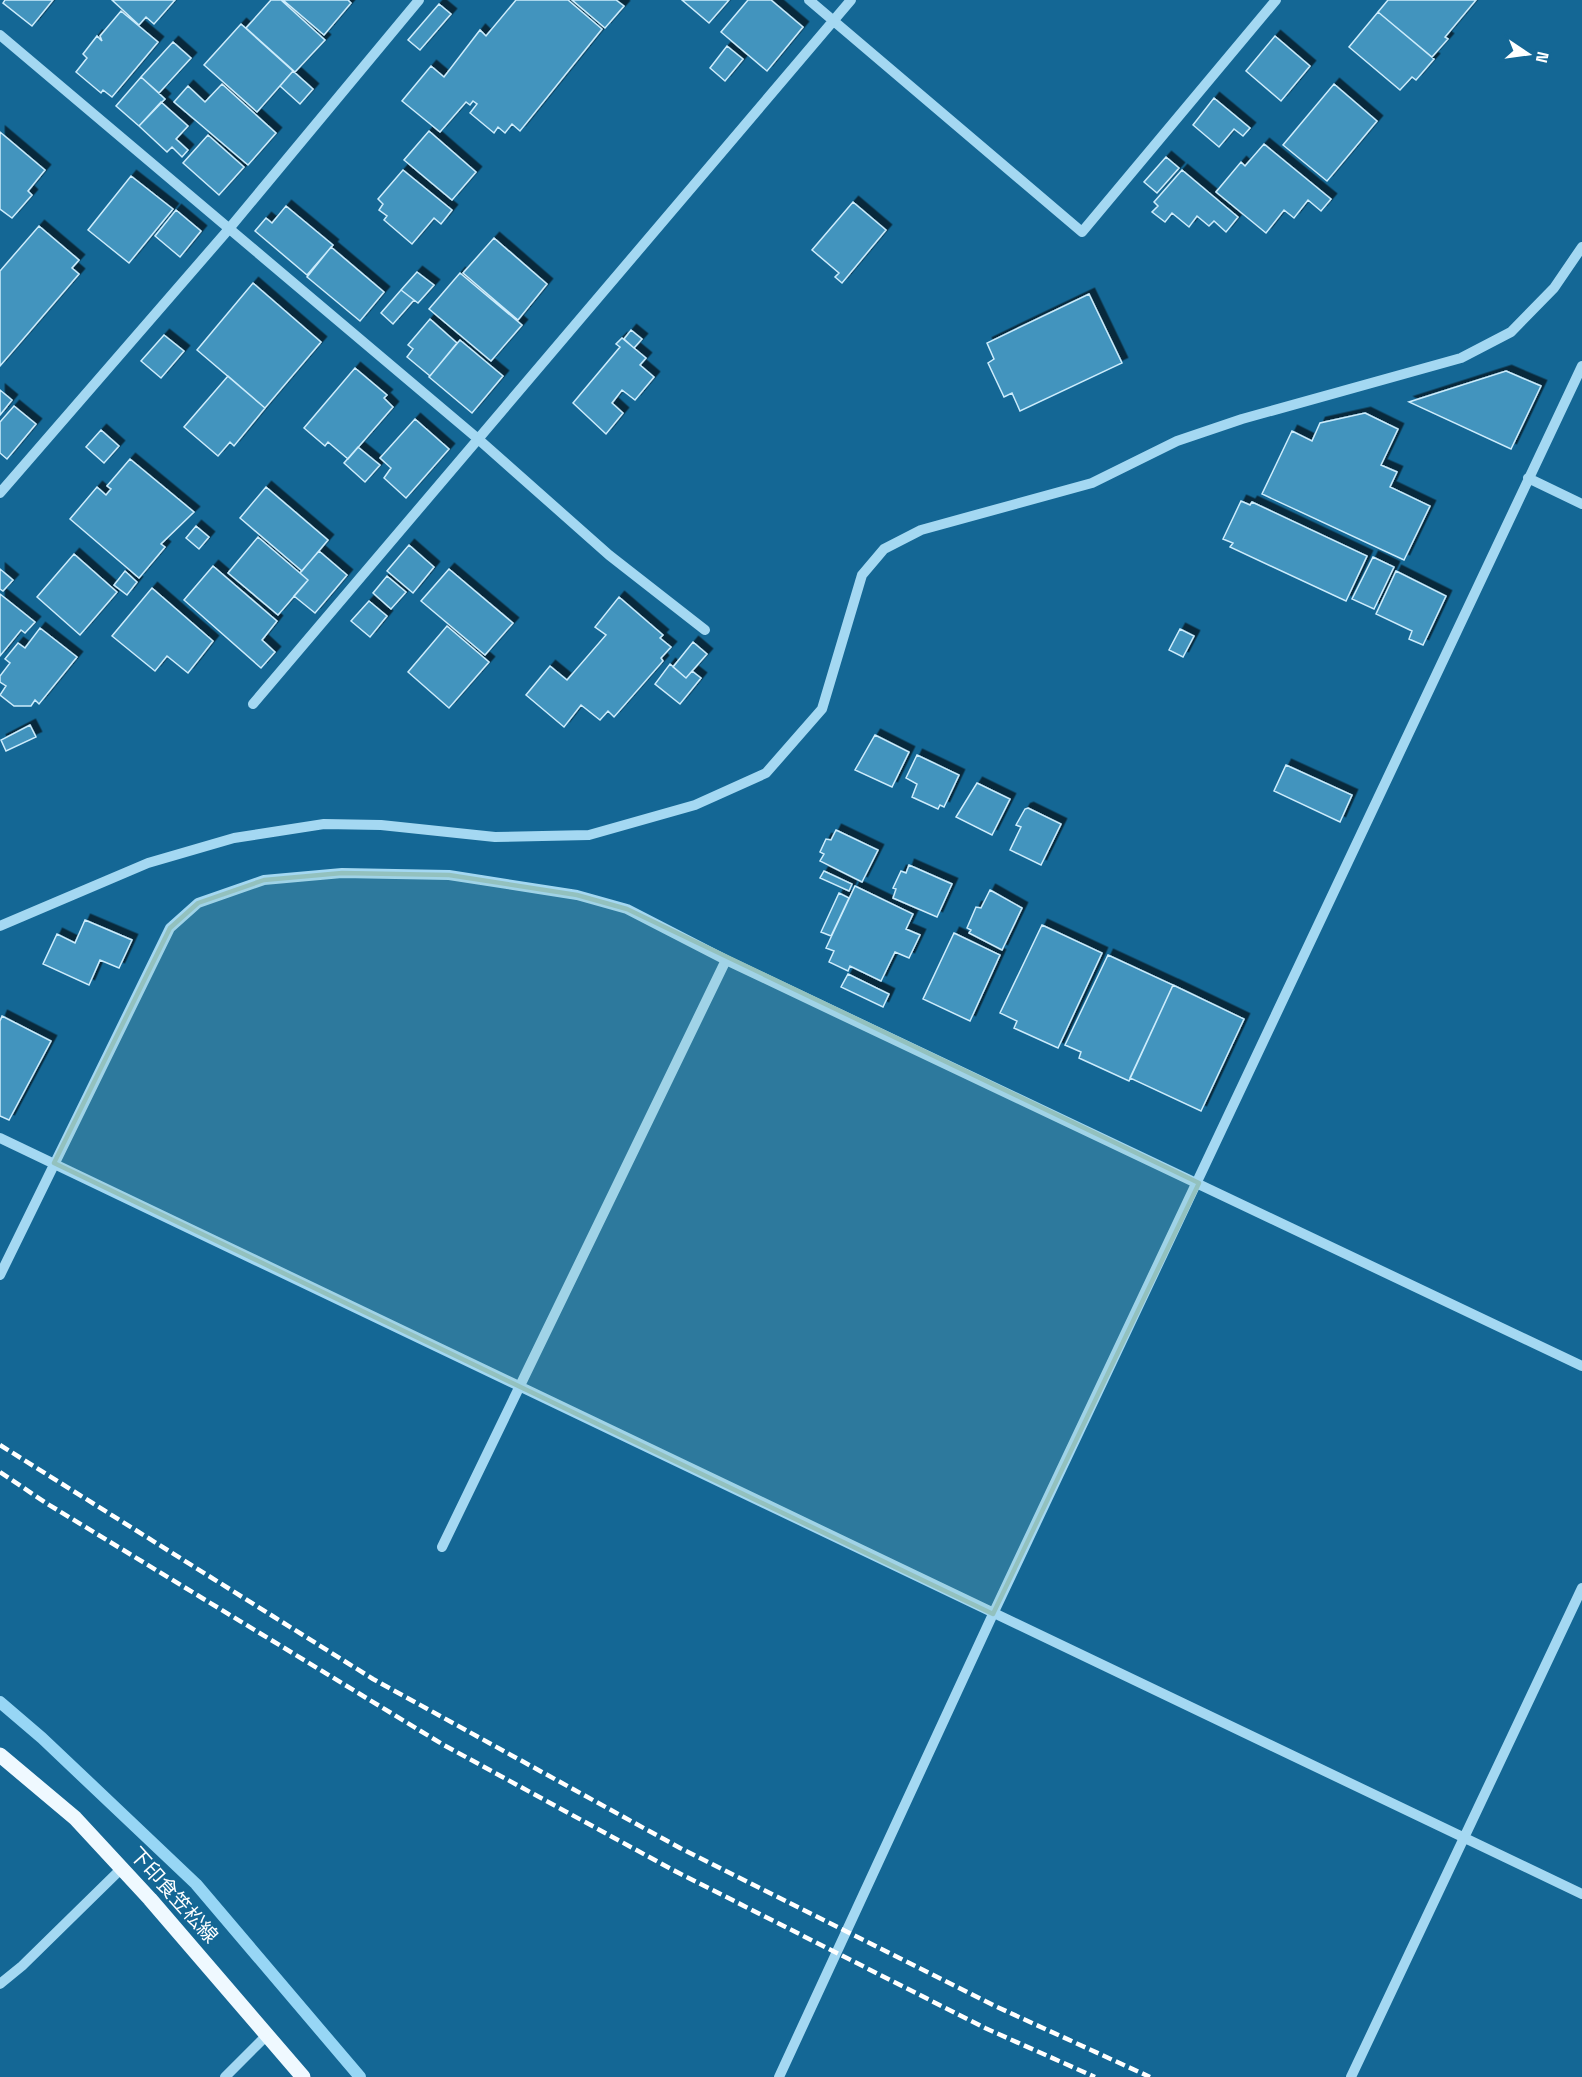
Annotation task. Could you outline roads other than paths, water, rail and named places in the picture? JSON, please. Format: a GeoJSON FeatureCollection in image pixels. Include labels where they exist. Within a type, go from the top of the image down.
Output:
{"type":"FeatureCollection","features":[{"type":"Feature","properties":{"kind":"main road","name":"下印食笠松線"},"geometry":{"type":"LineString","coordinates":[[0,1755],[75,1818],[122,1868],[303,2077]]}},
{"type":"Feature","properties":{"kind":"street"},"geometry":{"type":"LineString","coordinates":[[0,493],[228,230],[419,0]]}},
{"type":"Feature","properties":{"kind":"street"},"geometry":{"type":"LineString","coordinates":[[809,0],[1082,232],[1276,0]]}},
{"type":"Feature","properties":{"kind":"street"},"geometry":{"type":"LineString","coordinates":[[253,704],[851,0]]}},
{"type":"Feature","properties":{"kind":"street"},"geometry":{"type":"LineString","coordinates":[[0,35],[228,230],[477,438],[609,555],[705,630]]}},
{"type":"Feature","properties":{"kind":"street"},"geometry":{"type":"LineString","coordinates":[[0,926],[148,863],[234,838],[324,824],[381,825],[495,837],[589,835],[695,805],[766,773],[822,709],[861,575],[884,549],[921,530],[1092,483],[1177,441],[1242,419],[1461,358],[1511,332],[1554,288],[1582,247]]}},
{"type":"Feature","properties":{"kind":"street"},"geometry":{"type":"LineString","coordinates":[[779,2077],[993,1614],[1582,366]]}},
{"type":"Feature","properties":{"kind":"street"},"geometry":{"type":"LineString","coordinates":[[1528,478],[1582,504]]}},
{"type":"Feature","properties":{"kind":"street"},"geometry":{"type":"LineString","coordinates":[[0,1275],[170,928],[198,903],[264,880],[342,873],[449,875],[577,895],[627,909],[726,960],[1582,1366]]}},
{"type":"Feature","properties":{"kind":"street"},"geometry":{"type":"LineString","coordinates":[[442,1547],[517,1387],[726,960]]}},
{"type":"Feature","properties":{"kind":"street"},"geometry":{"type":"LineString","coordinates":[[0,1138],[1582,1894]]}},
{"type":"Feature","properties":{"kind":"street"},"geometry":{"type":"LineString","coordinates":[[1351,2077],[1582,1588]]}},
{"type":"Feature","properties":{"kind":"street"},"geometry":{"type":"LineString","coordinates":[[0,1983],[22,1966],[122,1868]]}},
{"type":"Feature","properties":{"kind":"street"},"geometry":{"type":"LineString","coordinates":[[225,2077],[268,2034]]}},
{"type":"Feature","properties":{"kind":"waterway"},"geometry":{"type":"LineString","coordinates":[[0,1702],[42,1738],[196,1884],[360,2077]]}},
{"type":"Feature","properties":{"kind":"railway"},"geometry":{"type":"LineString","coordinates":[[0,1445],[373,1679],[680,1848],[995,2006],[1150,2077]]}},
{"type":"Feature","properties":{"kind":"railway"},"geometry":{"type":"LineString","coordinates":[[0,1472],[46,1503],[442,1744],[673,1870],[985,2028],[1095,2077]]}}]}
